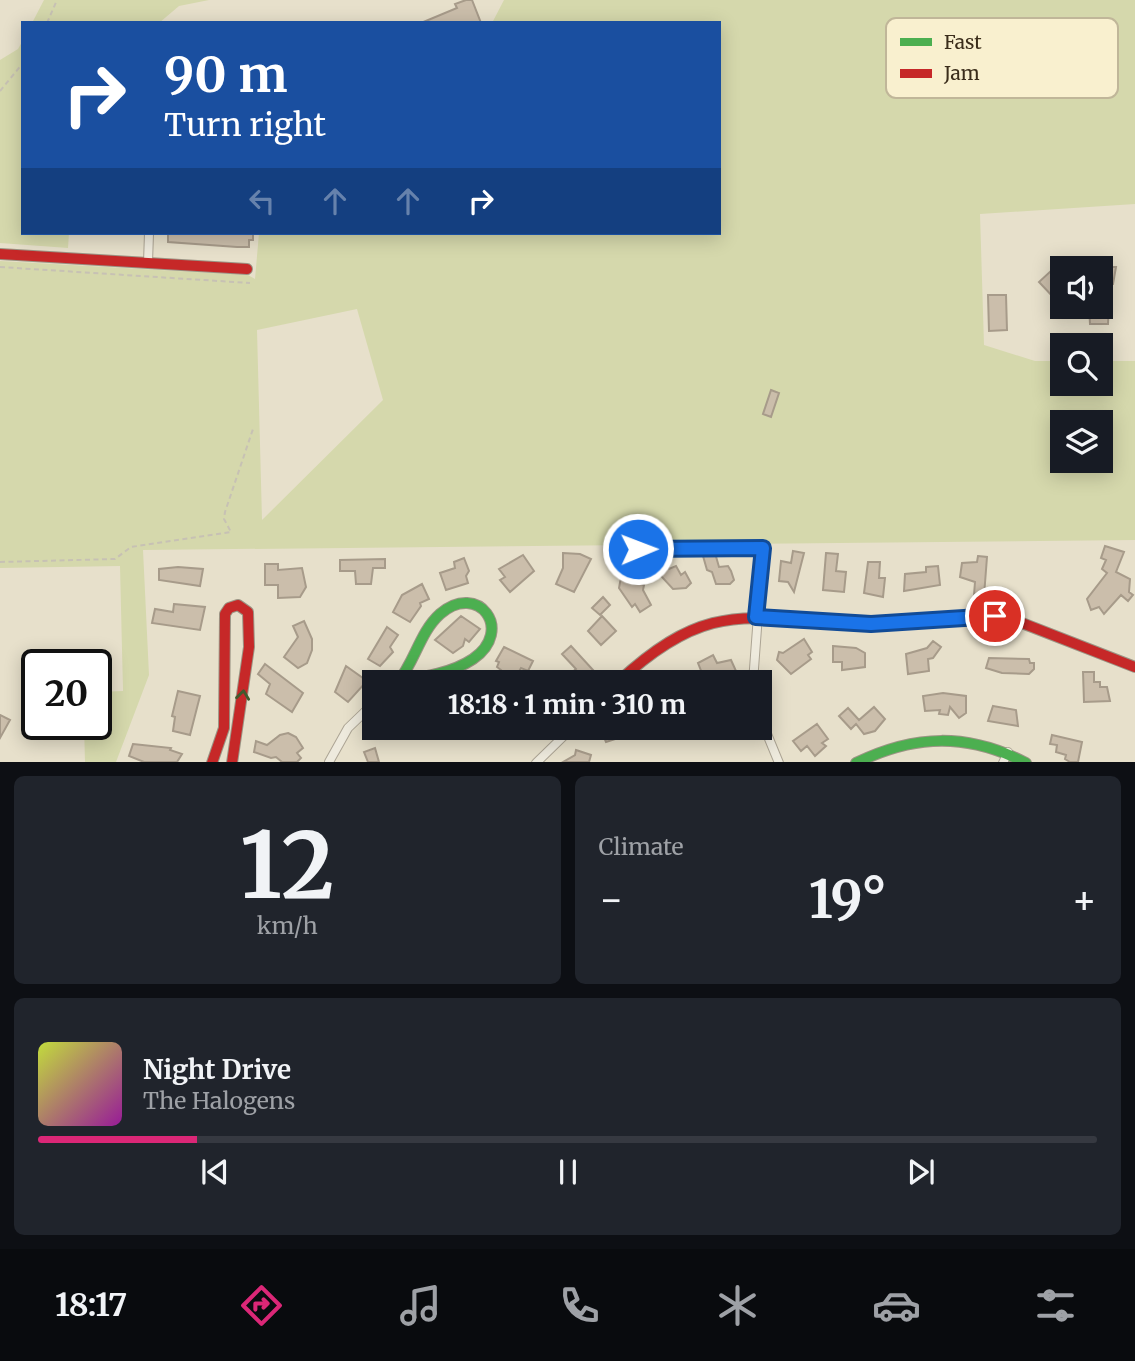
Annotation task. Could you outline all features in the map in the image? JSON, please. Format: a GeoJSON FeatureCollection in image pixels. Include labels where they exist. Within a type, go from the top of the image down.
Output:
{"type":"FeatureCollection","features":[{"type":"Feature","properties":{"kind":"street"},"geometry":{"type":"LineString","coordinates":[[148,263],[149,235]]}},
{"type":"Feature","properties":{"kind":"street"},"geometry":{"type":"LineString","coordinates":[[0,254],[247,269]]}},
{"type":"Feature","properties":{"kind":"street"},"geometry":{"type":"LineString","coordinates":[[754,670],[763,548]]}},
{"type":"Feature","properties":{"kind":"street"},"geometry":{"type":"LineString","coordinates":[[465,601],[484,608],[492,626],[490,639],[469,661],[435,674],[399,681],[425,633],[442,612],[453,604],[465,601]]}},
{"type":"Feature","properties":{"kind":"street"},"geometry":{"type":"LineString","coordinates":[[212,762],[220,750],[224,730],[225,614],[229,608],[238,605],[248,612],[249,647],[232,762]]}},
{"type":"Feature","properties":{"kind":"street"},"geometry":{"type":"LineString","coordinates":[[632,670],[687,633],[724,618],[756,617],[871,624],[995,616],[1009,618],[1135,667]]}},
{"type":"Feature","properties":{"kind":"street"},"geometry":{"type":"LineString","coordinates":[[323,762],[330,762],[348,728],[362,715]]}},
{"type":"Feature","properties":{"kind":"street"},"geometry":{"type":"LineString","coordinates":[[856,762],[886,747],[933,738],[973,740],[1006,757],[1026,762]]}},
{"type":"Feature","properties":{"kind":"street"},"geometry":{"type":"LineString","coordinates":[[536,762],[559,740]]}},
{"type":"Feature","properties":{"kind":"street"},"geometry":{"type":"LineString","coordinates":[[770,740],[779,762]]}},
{"type":"Feature","properties":{"kind":"lane"},"geometry":{"type":"LineString","coordinates":[[624,568],[638,549],[763,548]]}},
{"type":"Feature","properties":{"kind":"path"},"geometry":{"type":"LineString","coordinates":[[48,21],[57,0]]}},
{"type":"Feature","properties":{"kind":"path"},"geometry":{"type":"LineString","coordinates":[[0,91],[21,65]]}},
{"type":"Feature","properties":{"kind":"path"},"geometry":{"type":"LineString","coordinates":[[0,267],[250,283]]}},
{"type":"Feature","properties":{"kind":"path"},"geometry":{"type":"LineString","coordinates":[[0,562],[115,559],[131,547],[231,532],[224,519],[225,512],[253,429]]}},
{"type":"Feature","properties":{"kind":"green space"},"geometry":{"type":"Polygon","coordinates":[[[44,0],[209,0],[179,6],[161,21],[33,21],[44,0]]]}},
{"type":"Feature","properties":{"kind":"green space"},"geometry":{"type":"Polygon","coordinates":[[[504,0],[1135,0],[1135,204],[980,214],[984,345],[1035,361],[1050,361],[1050,396],[1113,396],[1113,361],[1135,361],[1135,540],[143,550],[149,675],[116,762],[85,762],[84,740],[112,740],[112,691],[123,691],[120,566],[0,568],[0,261],[248,275],[255,279],[259,235],[721,235],[721,21],[493,21],[504,0]],[[357,309],[257,330],[262,520],[383,400],[357,309]]]}},
{"type":"Feature","properties":{"kind":"green space"},"geometry":{"type":"Polygon","coordinates":[[[21,44],[21,235],[69,235],[68,248],[0,243],[0,60],[18,49],[21,44]]]}},
{"type":"Feature","properties":{"kind":"building"},"geometry":{"type":"Polygon","coordinates":[[[472,0],[480,21],[426,21],[457,8],[455,4],[472,0]]]}},
{"type":"Feature","properties":{"kind":"building"},"geometry":{"type":"Polygon","coordinates":[[[168,235],[253,235],[253,240],[249,240],[249,247],[168,242],[168,235]]]}},
{"type":"Feature","properties":{"kind":"building"},"geometry":{"type":"Polygon","coordinates":[[[1050,272],[1050,294],[1039,282],[1050,272]]]}},
{"type":"Feature","properties":{"kind":"building"},"geometry":{"type":"Polygon","coordinates":[[[988,295],[1006,295],[1007,330],[989,331],[988,295]]]}},
{"type":"Feature","properties":{"kind":"building"},"geometry":{"type":"Polygon","coordinates":[[[1090,319],[1108,319],[1108,324],[1090,324],[1090,319]]]}},
{"type":"Feature","properties":{"kind":"building"},"geometry":{"type":"Polygon","coordinates":[[[771,390],[779,393],[771,417],[763,414],[771,390]]]}},
{"type":"Feature","properties":{"kind":"building"},"geometry":{"type":"Polygon","coordinates":[[[1105,546],[1124,552],[1116,572],[1130,579],[1129,592],[1133,595],[1128,601],[1121,595],[1104,614],[1099,607],[1091,610],[1087,599],[1107,573],[1102,569],[1106,560],[1101,558],[1105,546]]]}},
{"type":"Feature","properties":{"kind":"building"},"geometry":{"type":"Polygon","coordinates":[[[793,551],[804,553],[794,592],[788,582],[779,581],[781,561],[791,563],[793,551]]]}},
{"type":"Feature","properties":{"kind":"building"},"geometry":{"type":"Polygon","coordinates":[[[563,553],[580,554],[591,559],[574,592],[556,584],[563,568],[563,553]]]}},
{"type":"Feature","properties":{"kind":"building"},"geometry":{"type":"Polygon","coordinates":[[[715,553],[719,567],[728,566],[731,571],[734,580],[730,584],[716,584],[712,572],[707,570],[703,556],[715,553]]]}},
{"type":"Feature","properties":{"kind":"building"},"geometry":{"type":"Polygon","coordinates":[[[826,553],[838,554],[836,571],[846,572],[844,592],[823,590],[826,553]]]}},
{"type":"Feature","properties":{"kind":"building"},"geometry":{"type":"Polygon","coordinates":[[[523,555],[534,571],[510,592],[500,580],[505,577],[499,569],[523,555]]]}},
{"type":"Feature","properties":{"kind":"building"},"geometry":{"type":"Polygon","coordinates":[[[663,555],[669,569],[676,566],[681,575],[685,572],[691,583],[686,588],[673,589],[661,576],[652,560],[663,555]]]}},
{"type":"Feature","properties":{"kind":"building"},"geometry":{"type":"Polygon","coordinates":[[[978,556],[987,557],[984,596],[974,595],[975,582],[960,577],[962,563],[977,562],[978,556]]]}},
{"type":"Feature","properties":{"kind":"building"},"geometry":{"type":"Polygon","coordinates":[[[464,558],[469,571],[466,576],[468,583],[446,590],[440,573],[455,568],[454,562],[464,558]]]}},
{"type":"Feature","properties":{"kind":"building"},"geometry":{"type":"Polygon","coordinates":[[[385,559],[385,568],[373,568],[371,584],[356,584],[355,571],[340,571],[340,560],[385,559]]]}},
{"type":"Feature","properties":{"kind":"building"},"geometry":{"type":"Polygon","coordinates":[[[868,562],[880,562],[879,578],[885,578],[883,597],[864,593],[868,562]]]}},
{"type":"Feature","properties":{"kind":"building"},"geometry":{"type":"Polygon","coordinates":[[[265,564],[278,564],[278,570],[302,568],[306,587],[300,597],[278,598],[278,585],[265,585],[265,564]]]}},
{"type":"Feature","properties":{"kind":"building"},"geometry":{"type":"Polygon","coordinates":[[[938,566],[940,585],[904,591],[905,574],[926,572],[926,567],[938,566]]]}},
{"type":"Feature","properties":{"kind":"building"},"geometry":{"type":"Polygon","coordinates":[[[159,569],[203,569],[200,586],[159,580],[159,569]]]}},
{"type":"Feature","properties":{"kind":"building"},"geometry":{"type":"Polygon","coordinates":[[[622,572],[635,576],[634,581],[644,585],[643,590],[651,605],[640,612],[635,604],[632,607],[619,588],[622,572]]]}},
{"type":"Feature","properties":{"kind":"building"},"geometry":{"type":"Polygon","coordinates":[[[422,584],[429,599],[420,603],[421,606],[410,622],[393,612],[402,595],[422,584]]]}},
{"type":"Feature","properties":{"kind":"building"},"geometry":{"type":"Polygon","coordinates":[[[603,597],[610,605],[600,615],[592,608],[603,597]]]}},
{"type":"Feature","properties":{"kind":"building"},"geometry":{"type":"Polygon","coordinates":[[[174,604],[205,607],[200,630],[152,623],[155,609],[173,612],[174,604]]]}},
{"type":"Feature","properties":{"kind":"building"},"geometry":{"type":"Polygon","coordinates":[[[461,616],[480,629],[469,642],[465,639],[463,646],[453,653],[435,640],[461,616]]]}},
{"type":"Feature","properties":{"kind":"building"},"geometry":{"type":"Polygon","coordinates":[[[602,616],[616,631],[601,645],[588,631],[602,616]]]}},
{"type":"Feature","properties":{"kind":"building"},"geometry":{"type":"Polygon","coordinates":[[[304,621],[312,639],[312,650],[307,663],[298,668],[284,657],[298,637],[293,626],[304,621]]]}},
{"type":"Feature","properties":{"kind":"building"},"geometry":{"type":"Polygon","coordinates":[[[387,627],[398,635],[390,647],[393,652],[380,666],[368,659],[387,627]]]}},
{"type":"Feature","properties":{"kind":"building"},"geometry":{"type":"Polygon","coordinates":[[[804,639],[812,652],[808,655],[811,659],[791,674],[777,660],[779,652],[783,653],[804,639]]]}},
{"type":"Feature","properties":{"kind":"building"},"geometry":{"type":"Polygon","coordinates":[[[933,641],[941,647],[933,658],[928,659],[929,671],[908,674],[906,654],[927,648],[933,641]]]}},
{"type":"Feature","properties":{"kind":"building"},"geometry":{"type":"Polygon","coordinates":[[[571,646],[593,670],[575,670],[562,654],[571,646]]]}},
{"type":"Feature","properties":{"kind":"building"},"geometry":{"type":"Polygon","coordinates":[[[833,646],[856,648],[865,653],[865,667],[842,670],[842,662],[833,662],[833,646]]]}},
{"type":"Feature","properties":{"kind":"building"},"geometry":{"type":"Polygon","coordinates":[[[504,647],[533,661],[528,670],[501,670],[497,667],[499,662],[496,661],[504,647]]]}},
{"type":"Feature","properties":{"kind":"building"},"geometry":{"type":"Polygon","coordinates":[[[713,655],[717,663],[731,660],[736,670],[701,670],[698,663],[713,655]]]}},
{"type":"Feature","properties":{"kind":"building"},"geometry":{"type":"Polygon","coordinates":[[[989,658],[1029,659],[1030,663],[1034,663],[1034,669],[1029,674],[1002,673],[986,668],[989,658]]]}},
{"type":"Feature","properties":{"kind":"building"},"geometry":{"type":"Polygon","coordinates":[[[265,664],[303,693],[292,712],[266,694],[270,684],[258,674],[265,664]]]}},
{"type":"Feature","properties":{"kind":"building"},"geometry":{"type":"Polygon","coordinates":[[[346,666],[362,677],[362,687],[348,702],[335,692],[346,666]]]}},
{"type":"Feature","properties":{"kind":"building"},"geometry":{"type":"Polygon","coordinates":[[[1083,672],[1094,672],[1094,682],[1100,682],[1100,687],[1107,687],[1110,701],[1084,702],[1083,672]]]}},
{"type":"Feature","properties":{"kind":"building"},"geometry":{"type":"Polygon","coordinates":[[[178,691],[200,696],[190,735],[173,731],[175,717],[172,716],[178,691]]]}},
{"type":"Feature","properties":{"kind":"building"},"geometry":{"type":"Polygon","coordinates":[[[943,693],[966,696],[966,713],[959,718],[950,707],[948,715],[939,714],[940,710],[925,711],[923,696],[943,693]]]}},
{"type":"Feature","properties":{"kind":"building"},"geometry":{"type":"Polygon","coordinates":[[[993,706],[1016,710],[1018,726],[988,721],[993,706]]]}},
{"type":"Feature","properties":{"kind":"building"},"geometry":{"type":"Polygon","coordinates":[[[874,707],[885,719],[875,731],[864,734],[856,724],[851,729],[839,716],[848,708],[859,720],[874,707]]]}},
{"type":"Feature","properties":{"kind":"building"},"geometry":{"type":"Polygon","coordinates":[[[0,715],[10,720],[0,738],[0,715]]]}},
{"type":"Feature","properties":{"kind":"building"},"geometry":{"type":"Polygon","coordinates":[[[817,724],[828,739],[822,743],[826,746],[815,756],[807,746],[801,751],[793,741],[817,724]]]}},
{"type":"Feature","properties":{"kind":"building"},"geometry":{"type":"Polygon","coordinates":[[[288,733],[296,737],[303,748],[297,753],[301,758],[297,762],[282,762],[276,757],[254,752],[256,741],[267,745],[280,735],[288,733]]]}},
{"type":"Feature","properties":{"kind":"building"},"geometry":{"type":"Polygon","coordinates":[[[1052,735],[1082,742],[1078,762],[1070,762],[1065,759],[1066,755],[1056,752],[1057,745],[1050,744],[1052,735]]]}},
{"type":"Feature","properties":{"kind":"building"},"geometry":{"type":"Polygon","coordinates":[[[133,744],[171,748],[170,750],[182,754],[177,762],[144,762],[129,756],[133,744]]]}},
{"type":"Feature","properties":{"kind":"building"},"geometry":{"type":"Polygon","coordinates":[[[375,748],[379,762],[368,762],[364,752],[375,748]]]}},
{"type":"Feature","properties":{"kind":"building"},"geometry":{"type":"Polygon","coordinates":[[[576,750],[591,755],[589,762],[563,762],[575,755],[576,750]]]}},
{"type":"Feature","properties":{"kind":"traffic: fast"},"geometry":{"type":"LineString","coordinates":[[406,670],[427,629],[440,614],[454,605],[467,603],[478,606],[486,613],[491,623],[491,635],[485,647],[473,659],[450,670]]}},
{"type":"Feature","properties":{"kind":"traffic: fast"},"geometry":{"type":"LineString","coordinates":[[858,762],[899,747],[941,741],[983,746],[1024,762]]}},
{"type":"Feature","properties":{"kind":"traffic: jam"},"geometry":{"type":"LineString","coordinates":[[0,254],[247,269]]}},
{"type":"Feature","properties":{"kind":"traffic: jam"},"geometry":{"type":"LineString","coordinates":[[212,762],[224,728],[225,614],[229,608],[238,605],[248,612],[249,647],[232,762]]}},
{"type":"Feature","properties":{"kind":"traffic: jam"},"geometry":{"type":"LineString","coordinates":[[632,670],[652,653],[683,635],[711,624],[738,619],[872,624],[995,616],[1009,618],[1135,667]]}},
{"type":"Feature","properties":{"kind":"route"},"geometry":{"type":"LineString","coordinates":[[638,549],[763,548],[756,617],[871,624],[995,616]]}}]}
